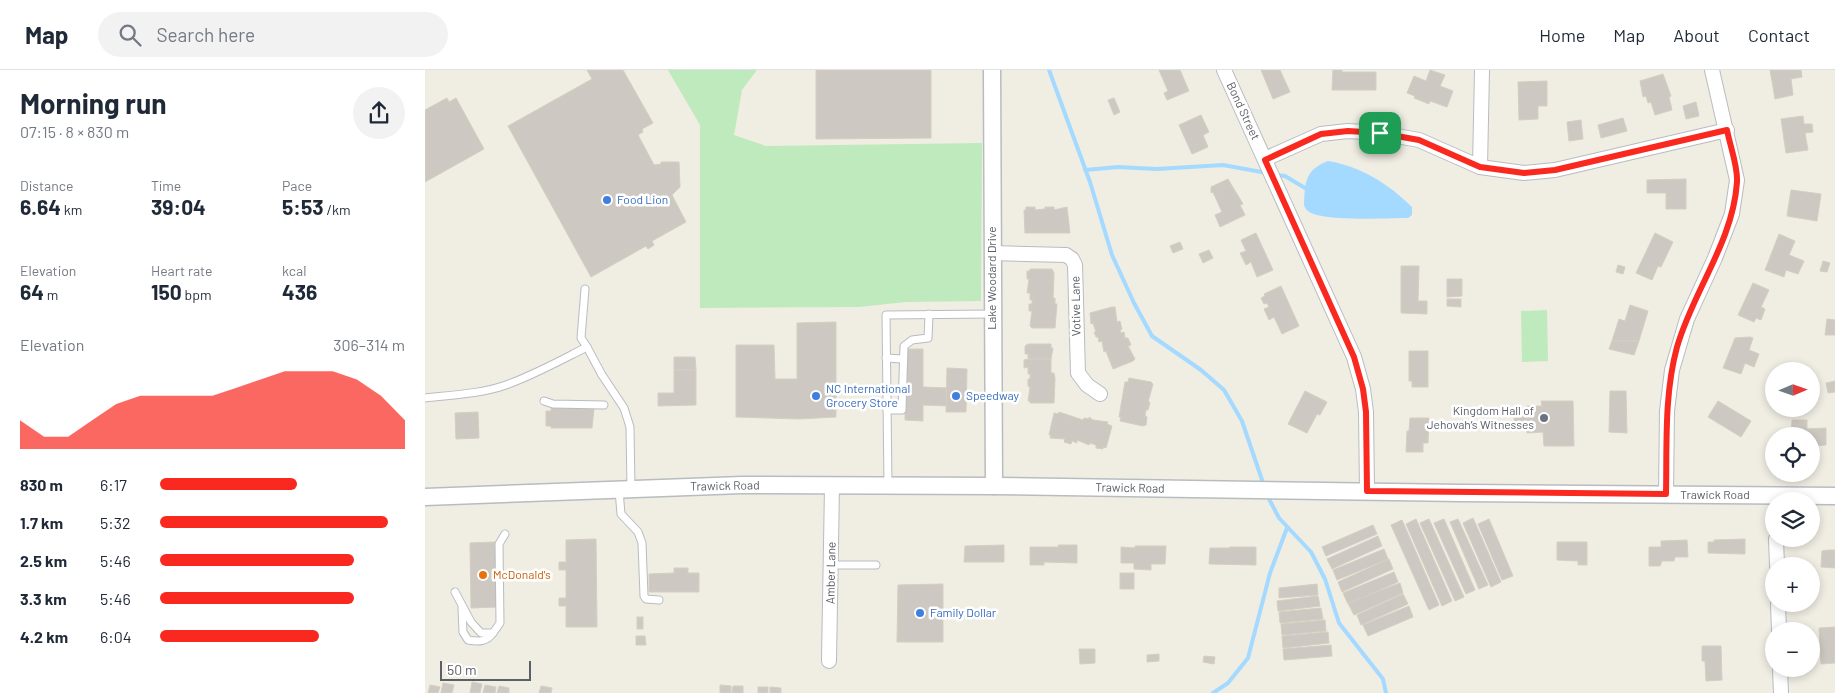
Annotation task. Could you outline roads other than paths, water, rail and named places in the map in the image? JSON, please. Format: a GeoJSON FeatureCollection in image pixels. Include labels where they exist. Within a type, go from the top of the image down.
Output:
{"type":"FeatureCollection","features":[{"type":"Feature","properties":{"kind":"street","name":"Lake Woodard Drive"},"geometry":{"type":"LineString","coordinates":[[992,70],[994,486]]}},
{"type":"Feature","properties":{"kind":"street","name":"Bond Street"},"geometry":{"type":"LineString","coordinates":[[1224,70],[1354,357],[1363,389],[1366,412],[1367,491]]}},
{"type":"Feature","properties":{"kind":"street"},"geometry":{"type":"LineString","coordinates":[[1480,167],[1482,70]]}},
{"type":"Feature","properties":{"kind":"street"},"geometry":{"type":"LineString","coordinates":[[1666,494],[1667,411],[1672,370],[1687,320],[1715,258],[1732,214],[1737,180],[1712,70]]}},
{"type":"Feature","properties":{"kind":"street"},"geometry":{"type":"LineString","coordinates":[[1265,160],[1321,134],[1380,133],[1419,140],[1480,167],[1524,173],[1555,170],[1727,130]]}},
{"type":"Feature","properties":{"kind":"street","name":"Votive Lane"},"geometry":{"type":"LineString","coordinates":[[993,253],[1066,254],[1072,259],[1075,265],[1078,373],[1087,385],[1100,394]]}},
{"type":"Feature","properties":{"kind":"street","name":"Trawick Road"},"geometry":{"type":"LineString","coordinates":[[425,497],[455,499],[625,489],[742,485],[1666,494],[1765,498]]}},
{"type":"Feature","properties":{"kind":"street","name":"Amber Lane"},"geometry":{"type":"LineString","coordinates":[[829,661],[832,486]]}},
{"type":"Feature","properties":{"kind":"street","name":"Trawick Road"},"geometry":{"type":"LineString","coordinates":[[1820,496],[1835,496]]}},
{"type":"Feature","properties":{"kind":"street"},"geometry":{"type":"LineString","coordinates":[[1780,677],[1781,693]]}},
{"type":"Feature","properties":{"kind":"lane"},"geometry":{"type":"LineString","coordinates":[[585,289],[581,338],[624,408],[630,427],[621,514],[637,532],[642,544],[644,596],[646,599],[659,600]]}},
{"type":"Feature","properties":{"kind":"lane"},"geometry":{"type":"LineString","coordinates":[[887,410],[902,410],[902,358],[904,346],[912,340],[928,338],[929,314]]}},
{"type":"Feature","properties":{"kind":"lane"},"geometry":{"type":"LineString","coordinates":[[888,486],[885,315],[993,314]]}},
{"type":"Feature","properties":{"kind":"lane"},"geometry":{"type":"LineString","coordinates":[[425,398],[461,395],[504,386],[530,376],[587,347]]}},
{"type":"Feature","properties":{"kind":"lane"},"geometry":{"type":"LineString","coordinates":[[886,358],[902,358]]}},
{"type":"Feature","properties":{"kind":"lane"},"geometry":{"type":"LineString","coordinates":[[544,401],[553,404],[604,405]]}},
{"type":"Feature","properties":{"kind":"lane"},"geometry":{"type":"LineString","coordinates":[[461,605],[463,632],[468,640],[479,642],[489,638],[500,623],[499,544],[505,534]]}},
{"type":"Feature","properties":{"kind":"lane"},"geometry":{"type":"LineString","coordinates":[[831,565],[876,564]]}},
{"type":"Feature","properties":{"kind":"lane"},"geometry":{"type":"LineString","coordinates":[[455,592],[471,622],[481,633],[493,632]]}},
{"type":"Feature","properties":{"kind":"water"},"geometry":{"type":"Polygon","coordinates":[[[1328,161],[1351,167],[1384,184],[1412,207],[1412,215],[1408,218],[1340,218],[1326,217],[1308,211],[1304,205],[1308,178],[1315,168],[1328,161]]]}},
{"type":"Feature","properties":{"kind":"waterway"},"geometry":{"type":"LineString","coordinates":[[1049,70],[1090,182],[1112,255],[1134,303],[1152,336],[1201,370],[1224,390],[1242,421],[1262,480]]}},
{"type":"Feature","properties":{"kind":"waterway"},"geometry":{"type":"LineString","coordinates":[[1085,170],[1118,167],[1157,169],[1223,165],[1267,173]]}},
{"type":"Feature","properties":{"kind":"waterway"},"geometry":{"type":"LineString","coordinates":[[1276,175],[1285,176],[1305,188]]}},
{"type":"Feature","properties":{"kind":"waterway"},"geometry":{"type":"LineString","coordinates":[[1269,499],[1279,518],[1311,552],[1325,579],[1339,623],[1383,679],[1386,693]]}},
{"type":"Feature","properties":{"kind":"waterway"},"geometry":{"type":"LineString","coordinates":[[1213,693],[1228,683],[1248,658],[1270,573],[1287,528]]}},
{"type":"Feature","properties":{"kind":"place","name":"Food Lion"},"geometry":{"type":"Point","coordinates":[607,200]}},
{"type":"Feature","properties":{"kind":"place","name":"NC International Grocery Store"},"geometry":{"type":"Point","coordinates":[816,396]}},
{"type":"Feature","properties":{"kind":"place","name":"Speedway"},"geometry":{"type":"Point","coordinates":[956,396]}},
{"type":"Feature","properties":{"kind":"place","name":"Kingdom Hall of Jehovah’s Witnesses"},"geometry":{"type":"Point","coordinates":[1544,418]}},
{"type":"Feature","properties":{"kind":"place","name":"McDonald's"},"geometry":{"type":"Point","coordinates":[483,575]}},
{"type":"Feature","properties":{"kind":"place","name":"Family Dollar"},"geometry":{"type":"Point","coordinates":[920,613]}}]}
